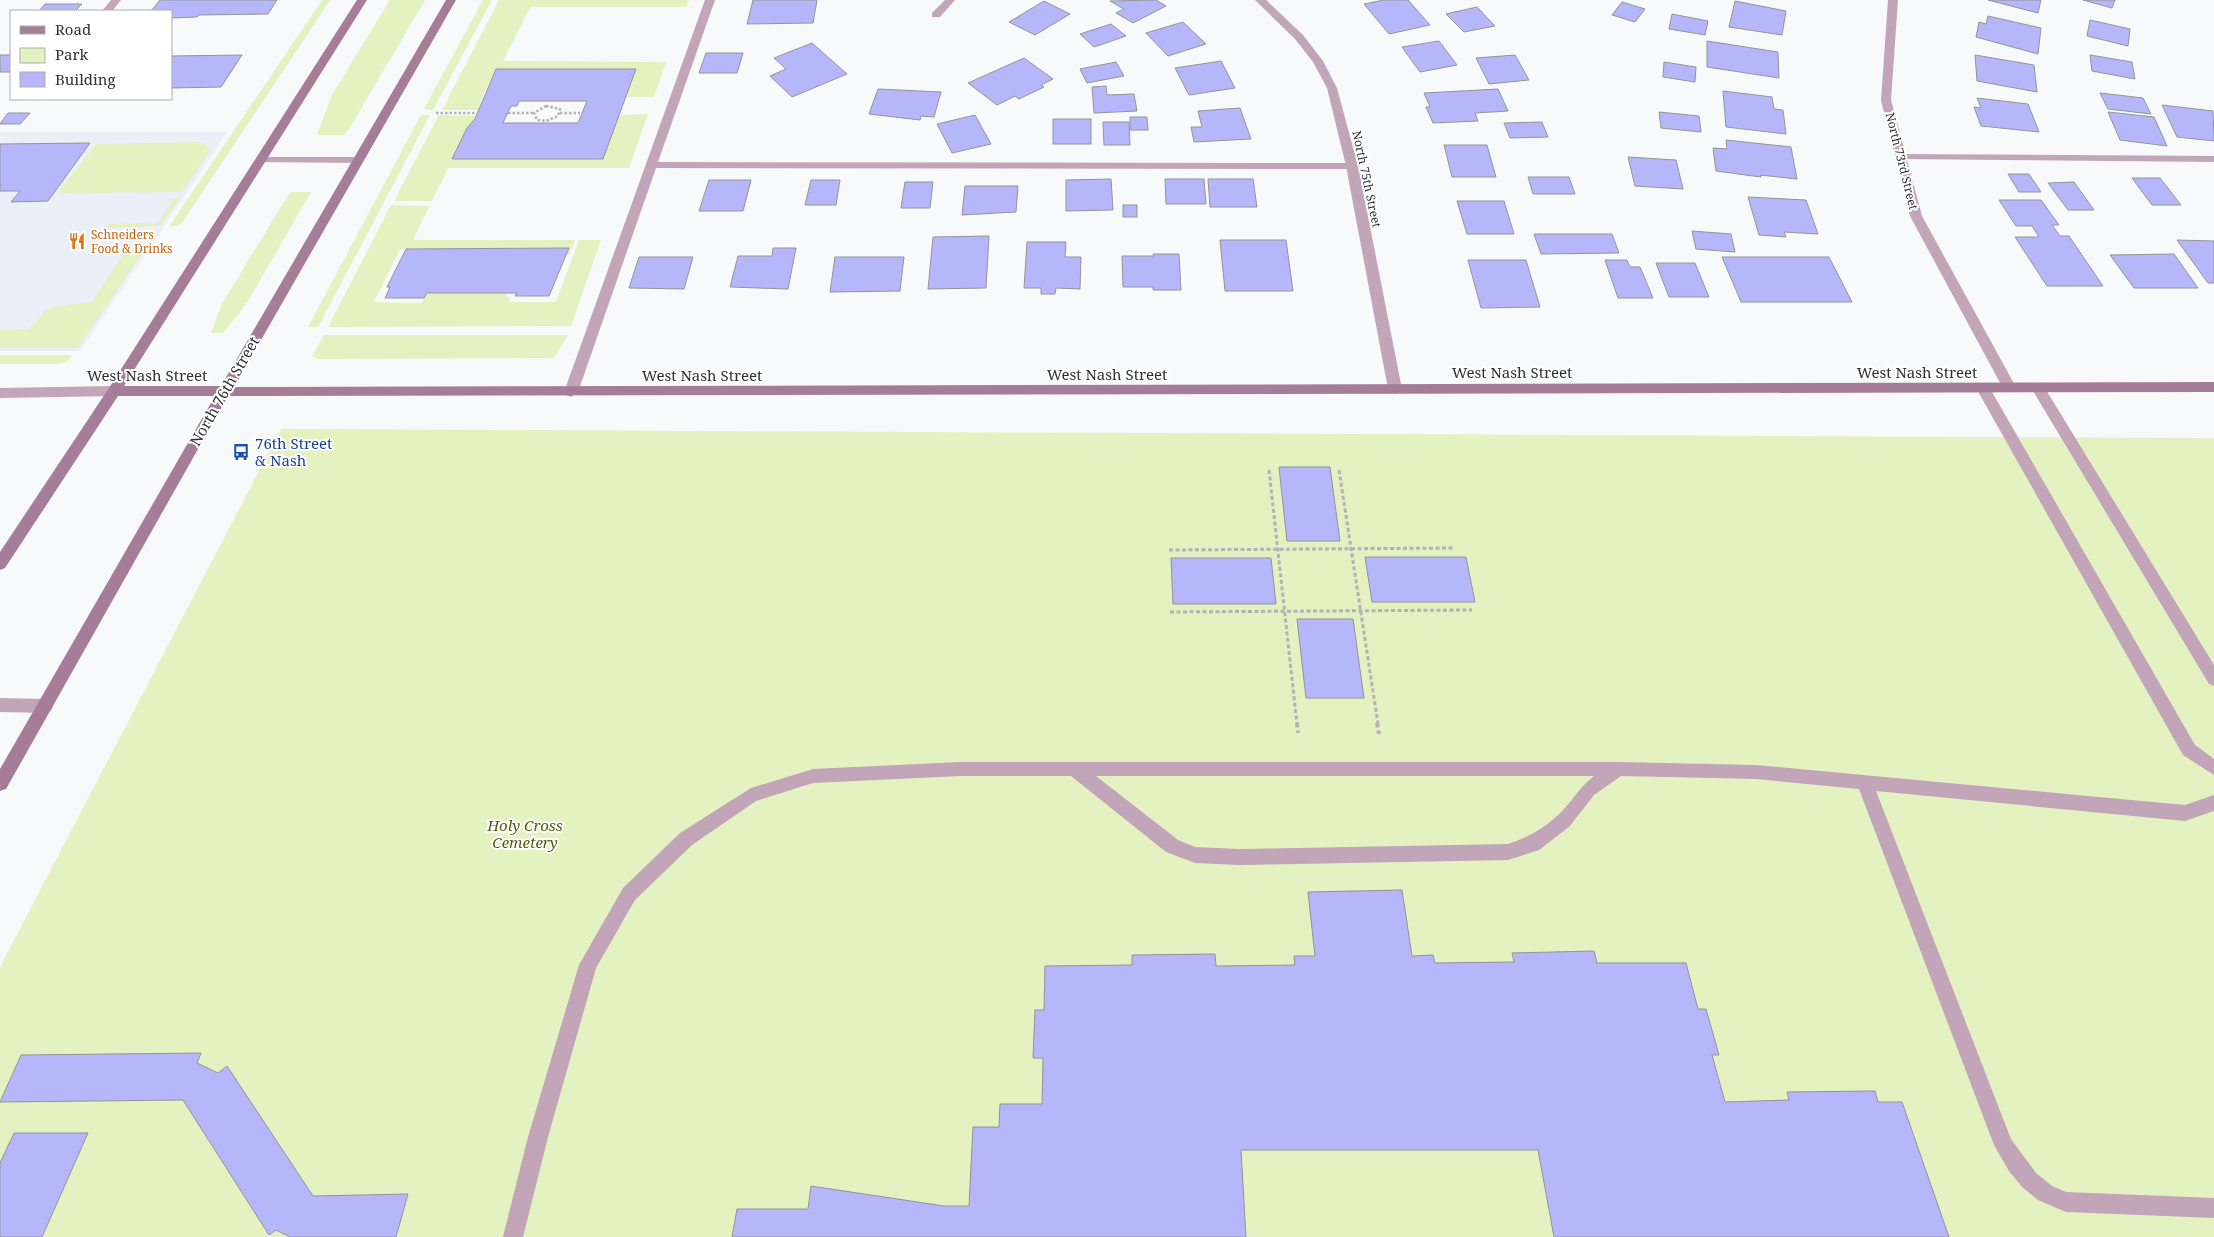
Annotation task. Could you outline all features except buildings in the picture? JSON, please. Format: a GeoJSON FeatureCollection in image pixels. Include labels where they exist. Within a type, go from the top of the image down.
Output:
{"type":"FeatureCollection","features":[{"type":"Feature","properties":{"kind":"street"},"geometry":{"type":"LineString","coordinates":[[107,10],[116,0]]}},
{"type":"Feature","properties":{"kind":"street"},"geometry":{"type":"LineString","coordinates":[[0,564],[114,391],[362,0]]}},
{"type":"Feature","properties":{"kind":"street","name":"North 76th Street"},"geometry":{"type":"LineString","coordinates":[[0,784],[451,0]]}},
{"type":"Feature","properties":{"kind":"street"},"geometry":{"type":"LineString","coordinates":[[571,392],[710,0]]}},
{"type":"Feature","properties":{"kind":"street"},"geometry":{"type":"LineString","coordinates":[[936,15],[950,0]]}},
{"type":"Feature","properties":{"kind":"street","name":"North 75th Street"},"geometry":{"type":"LineString","coordinates":[[1260,0],[1292,30],[1318,61],[1332,88],[1352,166],[1395,389]]}},
{"type":"Feature","properties":{"kind":"street","name":"North 73rd Street"},"geometry":{"type":"LineString","coordinates":[[1893,0],[1886,100],[1916,216],[2010,389]]}},
{"type":"Feature","properties":{"kind":"street"},"geometry":{"type":"LineString","coordinates":[[1901,157],[2214,159]]}},
{"type":"Feature","properties":{"kind":"street"},"geometry":{"type":"LineString","coordinates":[[260,160],[358,160]]}},
{"type":"Feature","properties":{"kind":"street"},"geometry":{"type":"LineString","coordinates":[[653,165],[1352,166]]}},
{"type":"Feature","properties":{"kind":"street","name":"West Nash Street"},"geometry":{"type":"LineString","coordinates":[[0,392],[2010,389],[2214,386]]}},
{"type":"Feature","properties":{"kind":"street"},"geometry":{"type":"LineString","coordinates":[[1982,388],[2189,750],[2214,768]]}},
{"type":"Feature","properties":{"kind":"street"},"geometry":{"type":"LineString","coordinates":[[2038,388],[2214,679]]}},
{"type":"Feature","properties":{"kind":"street"},"geometry":{"type":"LineString","coordinates":[[0,705],[45,706]]}},
{"type":"Feature","properties":{"kind":"street"},"geometry":{"type":"LineString","coordinates":[[513,1237],[538,1137],[588,965],[629,894],[686,839],[752,795],[812,776],[961,769],[1618,769],[1756,772],[2185,813],[2214,803]]}},
{"type":"Feature","properties":{"kind":"street"},"geometry":{"type":"LineString","coordinates":[[1074,769],[1172,846],[1195,854],[1240,857],[1508,852],[1534,844],[1563,822],[1588,790],[1618,769]]}},
{"type":"Feature","properties":{"kind":"street"},"geometry":{"type":"LineString","coordinates":[[1864,782],[2004,1145],[2020,1172],[2046,1196],[2066,1202],[2214,1208]]}},
{"type":"Feature","properties":{"kind":"path"},"geometry":{"type":"LineString","coordinates":[[508,113],[534,113],[539,109],[556,106],[560,113]]}},
{"type":"Feature","properties":{"kind":"path"},"geometry":{"type":"LineString","coordinates":[[436,113],[478,113]]}},
{"type":"Feature","properties":{"kind":"path"},"geometry":{"type":"LineString","coordinates":[[534,113],[537,120],[546,121],[558,116],[560,113],[580,113]]}},
{"type":"Feature","properties":{"kind":"path"},"geometry":{"type":"LineString","coordinates":[[1269,470],[1302,769]]}},
{"type":"Feature","properties":{"kind":"path"},"geometry":{"type":"LineString","coordinates":[[1339,470],[1384,769]]}},
{"type":"Feature","properties":{"kind":"path"},"geometry":{"type":"LineString","coordinates":[[1168,550],[1455,548]]}},
{"type":"Feature","properties":{"kind":"path"},"geometry":{"type":"LineString","coordinates":[[1170,612],[1472,610]]}},
{"type":"Feature","properties":{"kind":"shaded area","name":"Schneiders Food & Drinks"},"geometry":{"type":"Polygon","coordinates":[[[0,132],[227,132],[80,351],[0,351],[0,132]]]}},
{"type":"Feature","properties":{"kind":"green space"},"geometry":{"type":"Polygon","coordinates":[[[322,0],[330,0],[181,224],[169,227],[322,0]]]}},
{"type":"Feature","properties":{"kind":"green space"},"geometry":{"type":"Polygon","coordinates":[[[390,0],[425,0],[349,129],[343,135],[317,135],[332,95],[390,0]]]}},
{"type":"Feature","properties":{"kind":"green space"},"geometry":{"type":"Polygon","coordinates":[[[483,0],[492,0],[433,110],[424,109],[483,0]]]}},
{"type":"Feature","properties":{"kind":"green space"},"geometry":{"type":"Polygon","coordinates":[[[499,0],[689,0],[686,7],[530,7],[503,61],[666,62],[654,97],[626,97],[636,69],[496,69],[482,97],[479,110],[442,110],[499,0]]]}},
{"type":"Feature","properties":{"kind":"green space"},"geometry":{"type":"Polygon","coordinates":[[[648,114],[629,168],[448,168],[432,201],[394,201],[439,115],[477,116],[467,128],[453,159],[603,159],[619,115],[648,114]]]}},
{"type":"Feature","properties":{"kind":"green space"},"geometry":{"type":"Polygon","coordinates":[[[421,115],[430,115],[318,327],[308,327],[421,115]]]}},
{"type":"Feature","properties":{"kind":"green space"},"geometry":{"type":"Polygon","coordinates":[[[199,142],[207,145],[210,151],[182,192],[58,193],[96,144],[199,142]]]}},
{"type":"Feature","properties":{"kind":"green space"},"geometry":{"type":"Polygon","coordinates":[[[290,192],[311,192],[247,303],[223,333],[211,333],[222,304],[290,192]]]}},
{"type":"Feature","properties":{"kind":"green space"},"geometry":{"type":"Polygon","coordinates":[[[180,198],[160,226],[105,228],[109,224],[158,223],[172,202],[170,199],[180,198]]]}},
{"type":"Feature","properties":{"kind":"green space"},"geometry":{"type":"Polygon","coordinates":[[[391,205],[429,206],[413,240],[575,240],[569,255],[566,255],[569,248],[400,249],[374,302],[422,303],[426,294],[507,294],[506,297],[510,297],[509,302],[556,302],[579,240],[601,240],[571,326],[328,327],[391,205]]]}},
{"type":"Feature","properties":{"kind":"green space"},"geometry":{"type":"Polygon","coordinates":[[[144,250],[78,348],[0,348],[0,330],[28,329],[36,323],[45,311],[56,306],[92,302],[124,254],[88,254],[90,252],[144,250]]]}},
{"type":"Feature","properties":{"kind":"green space"},"geometry":{"type":"Polygon","coordinates":[[[324,335],[568,335],[554,358],[317,359],[312,356],[324,335]]]}},
{"type":"Feature","properties":{"kind":"green space"},"geometry":{"type":"Polygon","coordinates":[[[0,355],[72,355],[67,362],[57,364],[0,364],[0,355]]]}},
{"type":"Feature","properties":{"kind":"green space","name":"Holy Cross Cemetery"},"geometry":{"type":"Polygon","coordinates":[[[281,429],[2214,438],[2214,1237],[0,1237],[0,967],[281,429]]]}},
{"type":"Feature","properties":{"kind":"place","name":"Schneiders Food & Drinks"},"geometry":{"type":"Point","coordinates":[77,241]}},
{"type":"Feature","properties":{"kind":"place","name":"76th Street & Nash"},"geometry":{"type":"Point","coordinates":[241,452]}}]}
